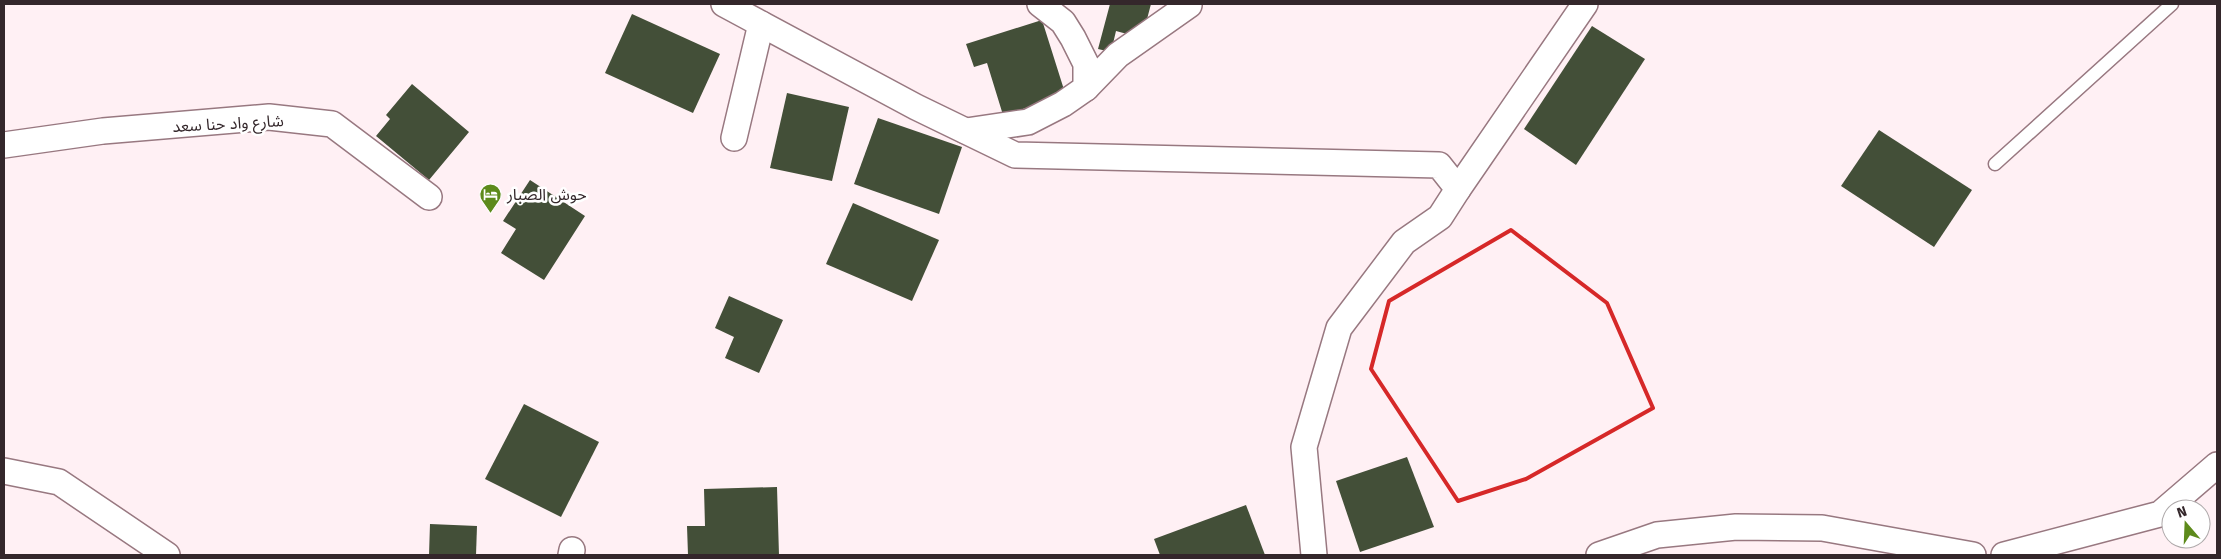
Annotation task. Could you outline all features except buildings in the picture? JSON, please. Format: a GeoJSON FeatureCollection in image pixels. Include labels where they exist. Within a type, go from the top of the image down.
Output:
{"type":"FeatureCollection","features":[{"type":"Feature","properties":{"kind":"street"},"geometry":{"type":"LineString","coordinates":[[724,4],[1015,155],[1439,165],[1458,189]]}},
{"type":"Feature","properties":{"kind":"street"},"geometry":{"type":"LineString","coordinates":[[1040,4],[1063,22],[1073,38],[1086,64],[1086,88]]}},
{"type":"Feature","properties":{"kind":"street"},"geometry":{"type":"LineString","coordinates":[[1314,555],[1304,447],[1339,328],[1404,242],[1440,217],[1585,4]]}},
{"type":"Feature","properties":{"kind":"street"},"geometry":{"type":"LineString","coordinates":[[966,131],[1028,122],[1063,104],[1086,88],[1118,55],[1189,5]]}},
{"type":"Feature","properties":{"kind":"street"},"geometry":{"type":"LineString","coordinates":[[734,138],[761,24]]}},
{"type":"Feature","properties":{"kind":"street","name":"شارع واد حنا سعد"},"geometry":{"type":"LineString","coordinates":[[4,145],[103,131],[269,118],[332,124],[429,197]]}},
{"type":"Feature","properties":{"kind":"street"},"geometry":{"type":"LineString","coordinates":[[2004,555],[2160,514],[2217,465]]}},
{"type":"Feature","properties":{"kind":"street"},"geometry":{"type":"LineString","coordinates":[[4,471],[59,482],[167,555]]}},
{"type":"Feature","properties":{"kind":"street"},"geometry":{"type":"LineString","coordinates":[[1599,555],[1657,535],[1736,527],[1822,528],[1973,555]]}},
{"type":"Feature","properties":{"kind":"lane"},"geometry":{"type":"LineString","coordinates":[[1995,164],[2172,4]]}},
{"type":"Feature","properties":{"kind":"highlighted area"},"geometry":{"type":"Polygon","coordinates":[[[1511,230],[1607,303],[1653,408],[1526,479],[1458,501],[1371,369],[1389,301],[1511,230]]]}},
{"type":"Feature","properties":{"kind":"place","name":"حوش الصبار"},"geometry":{"type":"Point","coordinates":[491,213]}}]}
